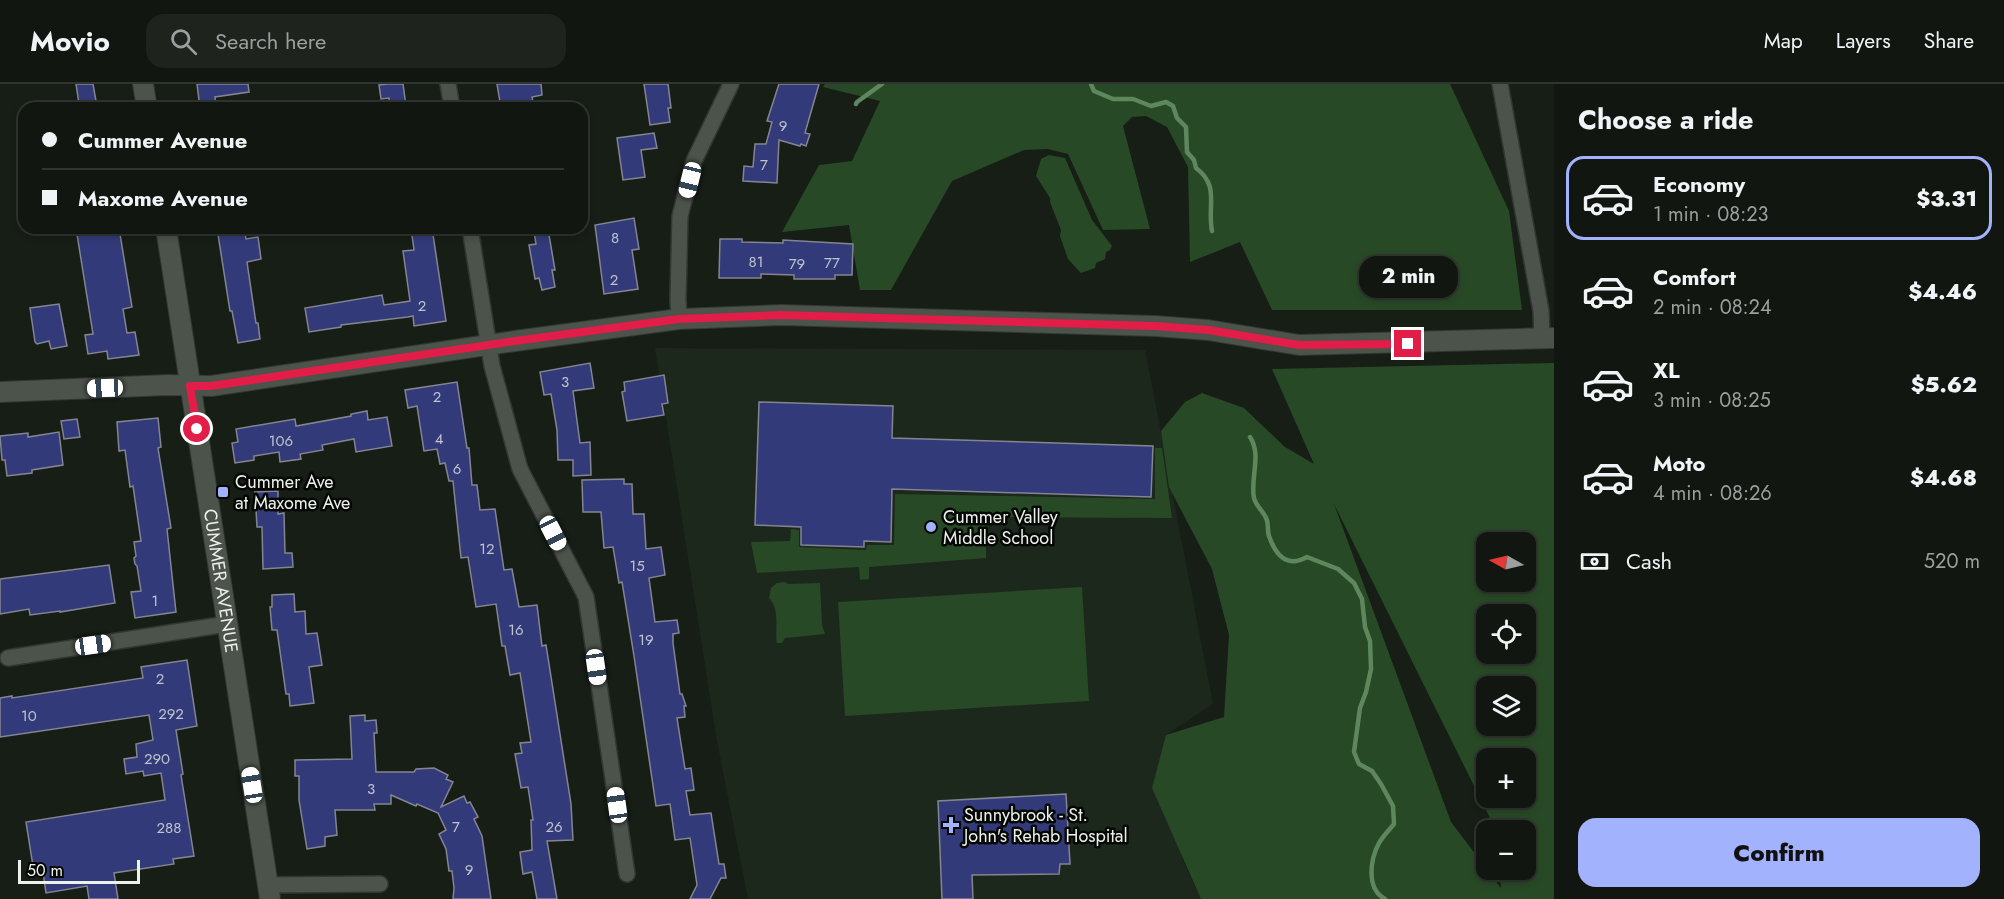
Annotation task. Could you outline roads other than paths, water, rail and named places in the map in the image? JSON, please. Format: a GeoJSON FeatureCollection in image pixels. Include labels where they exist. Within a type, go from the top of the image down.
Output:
{"type":"FeatureCollection","features":[{"type":"Feature","properties":{"kind":"street"},"geometry":{"type":"LineString","coordinates":[[143,84],[146,102]]}},
{"type":"Feature","properties":{"kind":"street"},"geometry":{"type":"LineString","coordinates":[[448,84],[451,102]]}},
{"type":"Feature","properties":{"kind":"street"},"geometry":{"type":"LineString","coordinates":[[679,319],[680,216],[694,161],[731,84]]}},
{"type":"Feature","properties":{"kind":"street"},"geometry":{"type":"LineString","coordinates":[[0,392],[211,386],[679,319],[781,315],[1155,326],[1208,330],[1299,345],[1548,338],[1540,311],[1500,84]]}},
{"type":"Feature","properties":{"kind":"street","name":"CUMMER AVENUE"},"geometry":{"type":"LineString","coordinates":[[167,234],[269,892]]}},
{"type":"Feature","properties":{"kind":"street"},"geometry":{"type":"LineString","coordinates":[[471,234],[488,346],[520,469],[586,597],[627,874]]}},
{"type":"Feature","properties":{"kind":"street"},"geometry":{"type":"LineString","coordinates":[[9,658],[227,624]]}},
{"type":"Feature","properties":{"kind":"street"},"geometry":{"type":"LineString","coordinates":[[269,892],[380,884]]}},
{"type":"Feature","properties":{"kind":"waterway"},"geometry":{"type":"LineString","coordinates":[[856,104],[882,84]]}},
{"type":"Feature","properties":{"kind":"waterway"},"geometry":{"type":"LineString","coordinates":[[1091,84],[1094,91],[1113,99],[1133,99],[1151,106],[1166,102],[1173,106],[1177,118],[1186,127],[1187,152],[1194,160],[1196,168],[1208,182],[1211,196],[1212,231]]}},
{"type":"Feature","properties":{"kind":"waterway"},"geometry":{"type":"LineString","coordinates":[[1250,437],[1255,451],[1254,498],[1265,515],[1268,534],[1275,549],[1288,560],[1294,561],[1307,557],[1338,569],[1354,583],[1362,599],[1365,627],[1370,641],[1371,669],[1360,708],[1354,752],[1359,764],[1372,771],[1393,806],[1394,824],[1379,843],[1372,866],[1372,881],[1379,894],[1385,899]]}},
{"type":"Feature","properties":{"kind":"place","name":"Cummer Ave at Maxome Ave"},"geometry":{"type":"Point","coordinates":[223,492]}},
{"type":"Feature","properties":{"kind":"place","name":"Cummer Valley Middle School"},"geometry":{"type":"Point","coordinates":[931,527]}},
{"type":"Feature","properties":{"kind":"place","name":"Sunnybrook - St. John's Rehab Hospital"},"geometry":{"type":"Point","coordinates":[951,825]}}]}
